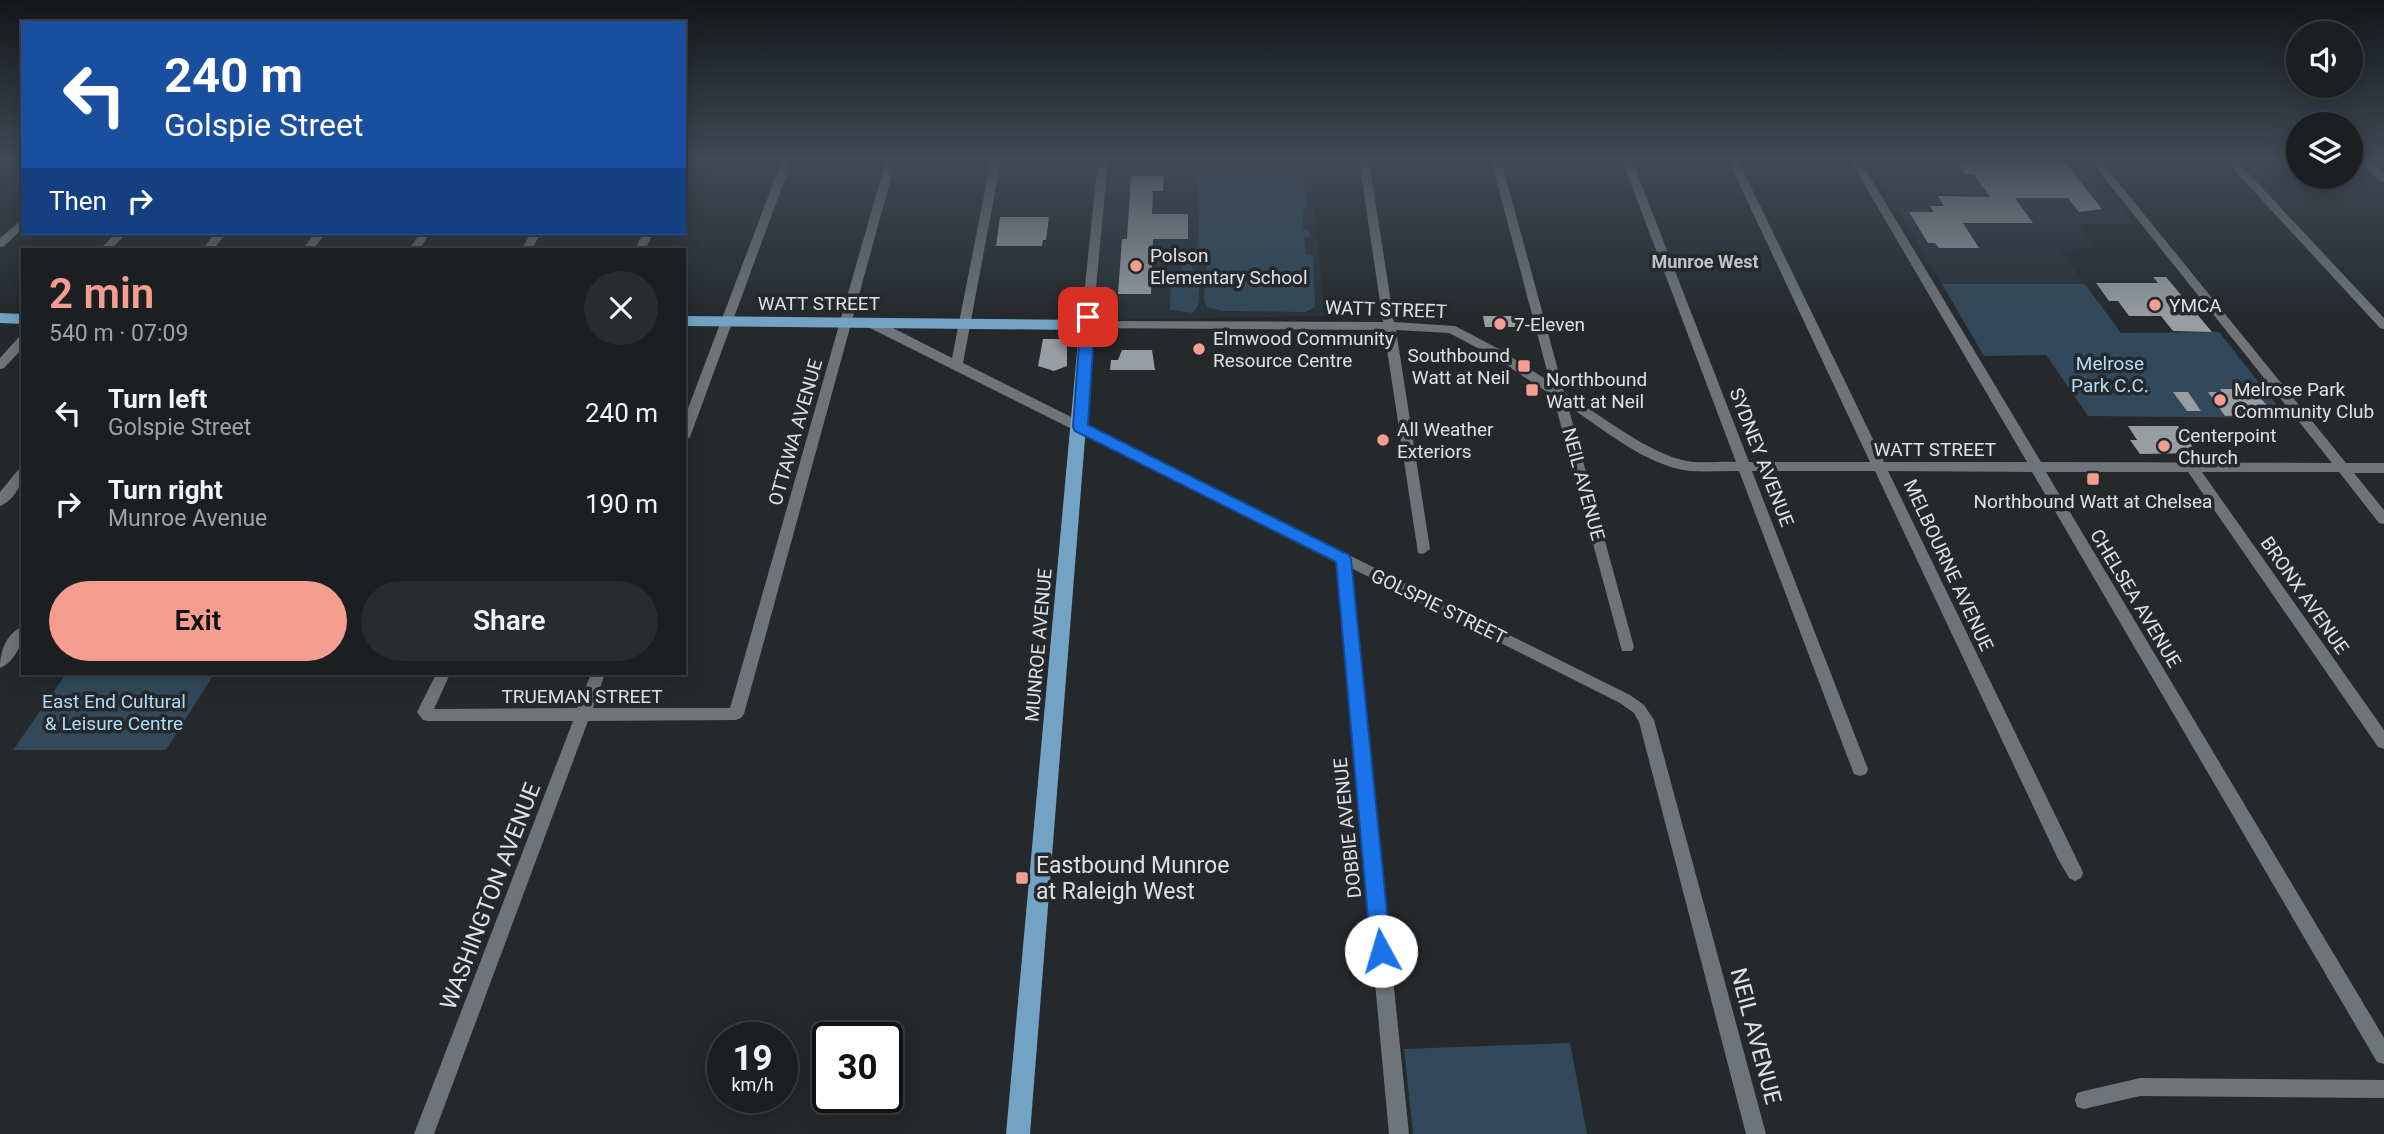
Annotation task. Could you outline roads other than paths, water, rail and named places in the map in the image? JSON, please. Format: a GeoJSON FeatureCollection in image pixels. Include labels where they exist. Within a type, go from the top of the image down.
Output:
{"type":"FeatureCollection","features":[{"type":"Feature","properties":{"kind":"main road"},"geometry":{"type":"LineString","coordinates":[[0,318],[21,319]]}},
{"type":"Feature","properties":{"kind":"main road","name":"WATT STREET"},"geometry":{"type":"LineString","coordinates":[[686,321],[1087,324]]}},
{"type":"Feature","properties":{"kind":"main road","name":"MUNROE AVENUE"},"geometry":{"type":"LineString","coordinates":[[1018,1134],[1087,324]]}},
{"type":"Feature","properties":{"kind":"street"},"geometry":{"type":"LineString","coordinates":[[686,432],[767,213]]}},
{"type":"Feature","properties":{"kind":"street","name":"OTTAWA AVENUE"},"geometry":{"type":"LineString","coordinates":[[736,714],[853,323],[879,213]]}},
{"type":"Feature","properties":{"kind":"street"},"geometry":{"type":"LineString","coordinates":[[957,365],[986,213]]}},
{"type":"Feature","properties":{"kind":"street","name":"MUNROE AVENUE"},"geometry":{"type":"LineString","coordinates":[[1087,324],[1098,213]]}},
{"type":"Feature","properties":{"kind":"street"},"geometry":{"type":"LineString","coordinates":[[1372,213],[1423,549]]}},
{"type":"Feature","properties":{"kind":"street","name":"NEIL AVENUE"},"geometry":{"type":"LineString","coordinates":[[1510,213],[1627,647]]}},
{"type":"Feature","properties":{"kind":"street","name":"SYDNEY AVENUE"},"geometry":{"type":"LineString","coordinates":[[1647,213],[1860,769]]}},
{"type":"Feature","properties":{"kind":"street","name":"MELBOURNE AVENUE"},"geometry":{"type":"LineString","coordinates":[[1758,213],[2075,873]]}},
{"type":"Feature","properties":{"kind":"street","name":"CHELSEA AVENUE"},"geometry":{"type":"LineString","coordinates":[[1886,213],[2384,1055]]}},
{"type":"Feature","properties":{"kind":"street"},"geometry":{"type":"LineString","coordinates":[[2138,213],[2384,519]]}},
{"type":"Feature","properties":{"kind":"street"},"geometry":{"type":"LineString","coordinates":[[2279,213],[2384,326]]}},
{"type":"Feature","properties":{"kind":"street"},"geometry":{"type":"LineString","coordinates":[[0,244],[21,224]]}},
{"type":"Feature","properties":{"kind":"street"},"geometry":{"type":"LineString","coordinates":[[107,248],[119,235]]}},
{"type":"Feature","properties":{"kind":"street","name":"GOLSPIE STREET"},"geometry":{"type":"LineString","coordinates":[[853,323],[883,327],[1625,699],[1639,709]]}},
{"type":"Feature","properties":{"kind":"street","name":"WATT STREET"},"geometry":{"type":"LineString","coordinates":[[1087,324],[1436,326],[1463,333],[1665,460],[1705,468],[2384,468]]}},
{"type":"Feature","properties":{"kind":"street"},"geometry":{"type":"LineString","coordinates":[[0,365],[21,342]]}},
{"type":"Feature","properties":{"kind":"street","name":"BRONX AVENUE"},"geometry":{"type":"LineString","coordinates":[[2193,469],[2384,742]]}},
{"type":"Feature","properties":{"kind":"street"},"geometry":{"type":"LineString","coordinates":[[0,501],[21,475]]}},
{"type":"Feature","properties":{"kind":"street","name":"DOBBIE AVENUE"},"geometry":{"type":"LineString","coordinates":[[1343,559],[1399,1134]]}},
{"type":"Feature","properties":{"kind":"street"},"geometry":{"type":"LineString","coordinates":[[0,662],[21,635]]}},
{"type":"Feature","properties":{"kind":"street","name":"TRUEMAN STREET"},"geometry":{"type":"LineString","coordinates":[[443,675],[425,712],[428,715],[736,714]]}},
{"type":"Feature","properties":{"kind":"street","name":"WASHINGTON AVENUE"},"geometry":{"type":"LineString","coordinates":[[424,1134],[598,675]]}},
{"type":"Feature","properties":{"kind":"street","name":"NEIL AVENUE"},"geometry":{"type":"LineString","coordinates":[[1639,709],[1646,720],[1756,1134]]}},
{"type":"Feature","properties":{"kind":"street"},"geometry":{"type":"LineString","coordinates":[[2084,1100],[2140,1087],[2384,1089]]}},
{"type":"Feature","properties":{"kind":"place","name":"Polson Elementary School"},"geometry":{"type":"Point","coordinates":[1136,266]}},
{"type":"Feature","properties":{"kind":"place","name":"YMCA"},"geometry":{"type":"Point","coordinates":[2155,305]}},
{"type":"Feature","properties":{"kind":"place","name":"7-Eleven"},"geometry":{"type":"Point","coordinates":[1500,324]}},
{"type":"Feature","properties":{"kind":"place","name":"Elmwood Community Resource Centre"},"geometry":{"type":"Point","coordinates":[1199,349]}},
{"type":"Feature","properties":{"kind":"place","name":"Southbound Watt at Neil"},"geometry":{"type":"Point","coordinates":[1524,366]}},
{"type":"Feature","properties":{"kind":"place","name":"Northbound Watt at Neil"},"geometry":{"type":"Point","coordinates":[1532,390]}},
{"type":"Feature","properties":{"kind":"place","name":"Melrose Park Community Club"},"geometry":{"type":"Point","coordinates":[2220,400]}},
{"type":"Feature","properties":{"kind":"place","name":"All Weather Exteriors"},"geometry":{"type":"Point","coordinates":[1383,440]}},
{"type":"Feature","properties":{"kind":"place","name":"Centerpoint Church"},"geometry":{"type":"Point","coordinates":[2164,446]}},
{"type":"Feature","properties":{"kind":"place","name":"Northbound Watt at Chelsea"},"geometry":{"type":"Point","coordinates":[2093,479]}},
{"type":"Feature","properties":{"kind":"place","name":"Eastbound Munroe at Raleigh West"},"geometry":{"type":"Point","coordinates":[1022,878]}},
{"type":"Feature","properties":{"kind":"district","name":"Munroe West"},"geometry":{"type":"Point","coordinates":[1705,262]}},
{"type":"Feature","properties":{"kind":"park label","name":"Melrose Park C.C."},"geometry":{"type":"Point","coordinates":[2110,374]}},
{"type":"Feature","properties":{"kind":"park label","name":"East End Cultural & Leisure Centre"},"geometry":{"type":"Point","coordinates":[114,712]}}]}
